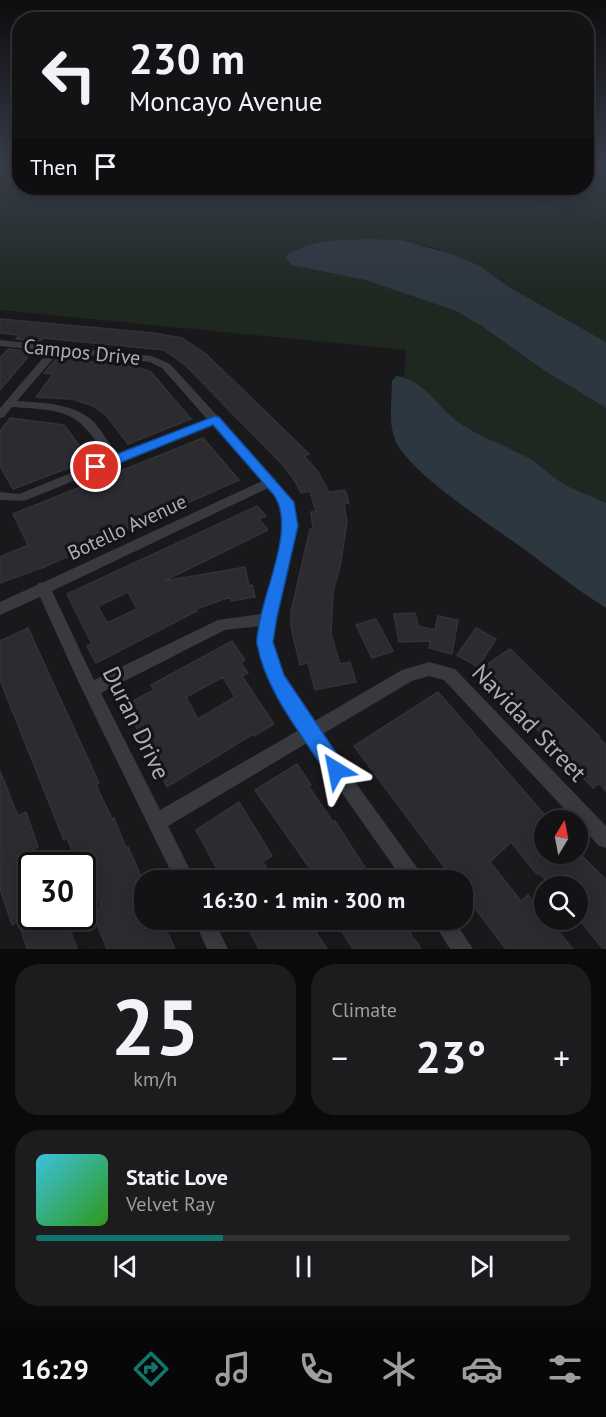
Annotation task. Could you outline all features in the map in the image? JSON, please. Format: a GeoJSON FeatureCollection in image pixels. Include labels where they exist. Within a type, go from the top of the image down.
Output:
{"type":"FeatureCollection","features":[{"type":"Feature","properties":{"kind":"street","name":"Campos Drive"},"geometry":{"type":"LineString","coordinates":[[0,343],[152,359],[166,366],[287,502],[291,526],[268,619],[265,642],[276,678],[310,733],[407,870]]}},
{"type":"Feature","properties":{"kind":"street"},"geometry":{"type":"LineString","coordinates":[[0,415],[56,349]]}},
{"type":"Feature","properties":{"kind":"street"},"geometry":{"type":"LineString","coordinates":[[10,404],[33,405],[71,412],[87,422],[115,460]]}},
{"type":"Feature","properties":{"kind":"street"},"geometry":{"type":"LineString","coordinates":[[0,496],[20,498],[215,420]]}},
{"type":"Feature","properties":{"kind":"street","name":"Botello Avenue"},"geometry":{"type":"LineString","coordinates":[[0,609],[271,482]]}},
{"type":"Feature","properties":{"kind":"street","name":"Duran Drive"},"geometry":{"type":"LineString","coordinates":[[43,588],[180,870]]}},
{"type":"Feature","properties":{"kind":"street"},"geometry":{"type":"LineString","coordinates":[[91,690],[223,624],[268,619]]}},
{"type":"Feature","properties":{"kind":"street","name":"Navidad Street"},"geometry":{"type":"LineString","coordinates":[[156,823],[408,675],[429,669],[449,674],[606,839]]}},
{"type":"Feature","properties":{"kind":"street"},"geometry":{"type":"LineString","coordinates":[[209,930],[218,949]]}},
{"type":"Feature","properties":{"kind":"street"},"geometry":{"type":"LineString","coordinates":[[449,930],[463,949]]}},
{"type":"Feature","properties":{"kind":"shaded area"},"geometry":{"type":"Polygon","coordinates":[[[0,208],[560,208],[606,228],[606,342],[509,287],[479,266],[428,246],[390,239],[317,244],[292,265],[365,280],[456,311],[480,325],[545,371],[606,408],[606,503],[564,485],[525,456],[467,429],[420,387],[404,377],[406,350],[0,310],[0,208]]]}},
{"type":"Feature","properties":{"kind":"shaded area"},"geometry":{"type":"Polygon","coordinates":[[[563,208],[606,208],[606,227],[563,208]]]}},
{"type":"Feature","properties":{"kind":"shaded area"},"geometry":{"type":"Polygon","coordinates":[[[338,240],[401,240],[455,255],[480,266],[509,287],[606,342],[606,408],[545,371],[480,325],[456,311],[365,280],[291,265],[285,257],[294,251],[315,244],[338,240]]]}},
{"type":"Feature","properties":{"kind":"shaded area"},"geometry":{"type":"Polygon","coordinates":[[[396,376],[414,382],[466,427],[528,458],[569,487],[606,503],[606,608],[453,498],[403,453],[395,440],[392,426],[392,381],[396,376]]]}},
{"type":"Feature","properties":{"kind":"building"},"geometry":{"type":"Polygon","coordinates":[[[0,319],[154,333],[182,338],[206,354],[309,454],[304,456],[318,472],[329,492],[345,490],[349,503],[344,504],[347,522],[340,567],[333,592],[331,634],[340,664],[350,662],[356,682],[315,690],[308,663],[300,665],[291,627],[291,612],[310,529],[313,529],[311,512],[316,512],[310,491],[301,493],[283,465],[185,365],[164,350],[43,338],[40,342],[16,339],[19,335],[0,333],[0,319]]]}},
{"type":"Feature","properties":{"kind":"building"},"geometry":{"type":"Polygon","coordinates":[[[8,349],[32,352],[0,390],[0,358],[8,349]]]}},
{"type":"Feature","properties":{"kind":"building"},"geometry":{"type":"Polygon","coordinates":[[[57,358],[137,367],[151,372],[191,419],[128,444],[106,415],[91,405],[71,399],[36,397],[53,374],[44,373],[57,358]]]}},
{"type":"Feature","properties":{"kind":"building"},"geometry":{"type":"Polygon","coordinates":[[[10,418],[64,425],[90,460],[13,489],[0,466],[0,431],[10,418]]]}},
{"type":"Feature","properties":{"kind":"building"},"geometry":{"type":"Polygon","coordinates":[[[203,438],[239,480],[44,567],[0,583],[0,557],[28,545],[13,514],[203,438]]]}},
{"type":"Feature","properties":{"kind":"building"},"geometry":{"type":"Polygon","coordinates":[[[257,506],[266,516],[259,519],[268,530],[164,581],[245,567],[249,586],[252,585],[255,597],[231,601],[230,597],[196,609],[197,611],[96,663],[87,646],[92,644],[67,594],[257,506]],[[128,592],[98,606],[107,623],[137,609],[128,592]]]}},
{"type":"Feature","properties":{"kind":"building"},"geometry":{"type":"Polygon","coordinates":[[[415,613],[418,626],[435,630],[438,616],[458,620],[452,654],[429,648],[430,641],[399,642],[394,614],[415,613]]]}},
{"type":"Feature","properties":{"kind":"building"},"geometry":{"type":"Polygon","coordinates":[[[376,619],[393,651],[372,658],[356,625],[376,619]]]}},
{"type":"Feature","properties":{"kind":"building"},"geometry":{"type":"Polygon","coordinates":[[[28,628],[99,783],[96,785],[138,870],[134,870],[134,930],[166,930],[175,949],[107,949],[96,922],[96,909],[101,906],[96,892],[96,852],[72,852],[67,838],[64,840],[0,680],[0,641],[28,628]]]}},
{"type":"Feature","properties":{"kind":"building"},"geometry":{"type":"Polygon","coordinates":[[[476,628],[496,639],[478,667],[457,655],[476,628]]]}},
{"type":"Feature","properties":{"kind":"building"},"geometry":{"type":"Polygon","coordinates":[[[232,641],[245,660],[241,663],[248,673],[242,676],[274,724],[254,736],[253,734],[167,787],[125,705],[154,690],[151,685],[232,641]],[[223,677],[186,697],[198,719],[235,697],[223,677]]]}},
{"type":"Feature","properties":{"kind":"building"},"geometry":{"type":"Polygon","coordinates":[[[510,649],[606,745],[606,791],[599,783],[593,788],[480,669],[510,649]]]}},
{"type":"Feature","properties":{"kind":"building"},"geometry":{"type":"Polygon","coordinates":[[[438,692],[540,810],[534,810],[534,864],[588,864],[588,862],[606,880],[606,949],[603,949],[588,930],[588,876],[542,876],[537,874],[511,842],[490,862],[521,901],[528,895],[534,902],[534,930],[557,930],[573,949],[506,949],[473,906],[473,870],[447,870],[354,746],[438,692]]]}},
{"type":"Feature","properties":{"kind":"building"},"geometry":{"type":"Polygon","coordinates":[[[297,764],[311,785],[309,787],[333,822],[335,821],[366,870],[311,870],[255,790],[297,764]]]}},
{"type":"Feature","properties":{"kind":"building"},"geometry":{"type":"Polygon","coordinates":[[[0,771],[18,816],[26,812],[38,847],[30,852],[18,852],[18,921],[12,925],[0,889],[0,771]]]}},
{"type":"Feature","properties":{"kind":"building"},"geometry":{"type":"Polygon","coordinates":[[[239,802],[272,856],[263,862],[268,870],[218,870],[196,830],[239,802]]]}},
{"type":"Feature","properties":{"kind":"building"},"geometry":{"type":"Polygon","coordinates":[[[21,930],[70,930],[77,949],[27,949],[21,930]]]}},
{"type":"Feature","properties":{"kind":"building"},"geometry":{"type":"Polygon","coordinates":[[[249,930],[315,930],[327,949],[259,949],[249,930]]]}},
{"type":"Feature","properties":{"kind":"building"},"geometry":{"type":"Polygon","coordinates":[[[341,930],[408,930],[421,949],[353,949],[341,930]]]}},
{"type":"Feature","properties":{"kind":"route"},"geometry":{"type":"LineString","coordinates":[[96,467],[215,420],[278,490],[287,502],[291,526],[268,617],[265,642],[276,678],[336,770]]}}]}
